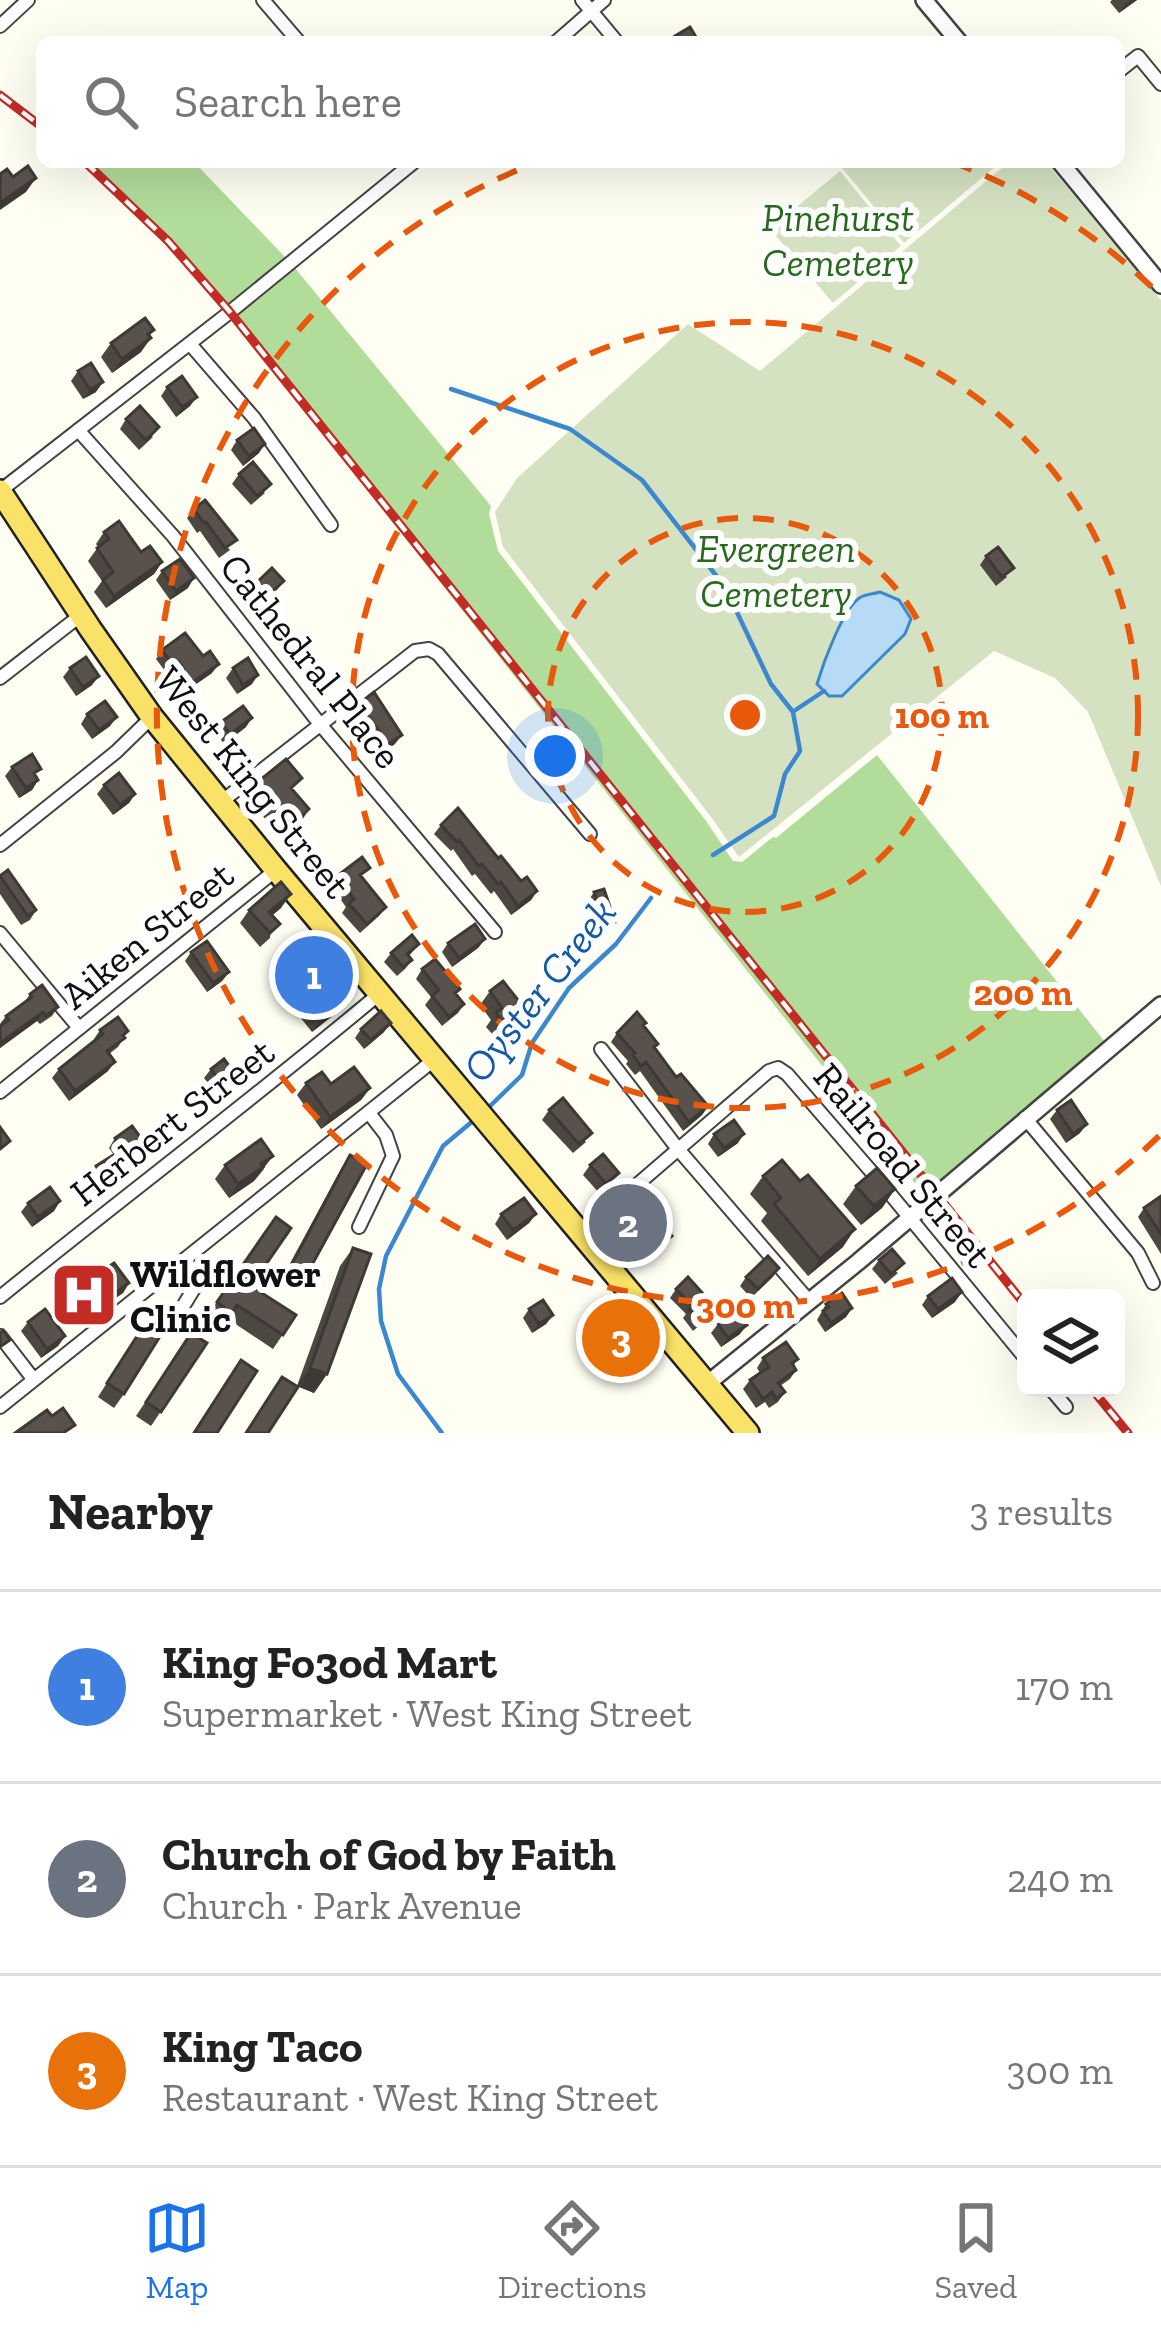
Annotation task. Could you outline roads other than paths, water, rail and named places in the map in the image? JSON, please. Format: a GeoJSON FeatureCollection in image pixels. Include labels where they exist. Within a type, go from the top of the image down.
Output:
{"type":"FeatureCollection","features":[{"type":"Feature","properties":{"kind":"main road","name":"West King Street"},"geometry":{"type":"LineString","coordinates":[[0,491],[152,717],[748,1433]]}},
{"type":"Feature","properties":{"kind":"street"},"geometry":{"type":"LineString","coordinates":[[0,26],[28,0]]}},
{"type":"Feature","properties":{"kind":"street"},"geometry":{"type":"LineString","coordinates":[[263,0],[294,36]]}},
{"type":"Feature","properties":{"kind":"street"},"geometry":{"type":"LineString","coordinates":[[561,36],[586,5],[604,0]]}},
{"type":"Feature","properties":{"kind":"street"},"geometry":{"type":"LineString","coordinates":[[925,0],[954,36]]}},
{"type":"Feature","properties":{"kind":"street"},"geometry":{"type":"LineString","coordinates":[[586,5],[612,36]]}},
{"type":"Feature","properties":{"kind":"street"},"geometry":{"type":"LineString","coordinates":[[1125,66],[1138,56],[1161,84]]}},
{"type":"Feature","properties":{"kind":"street"},"geometry":{"type":"LineString","coordinates":[[0,491],[190,344],[401,168]]}},
{"type":"Feature","properties":{"kind":"street"},"geometry":{"type":"LineString","coordinates":[[1065,168],[1161,285]]}},
{"type":"Feature","properties":{"kind":"street"},"geometry":{"type":"LineString","coordinates":[[190,344],[254,418],[331,526]]}},
{"type":"Feature","properties":{"kind":"street","name":"Cathedral Place"},"geometry":{"type":"LineString","coordinates":[[78,430],[173,536],[320,723],[495,932]]}},
{"type":"Feature","properties":{"kind":"street"},"geometry":{"type":"LineString","coordinates":[[0,678],[81,615]]}},
{"type":"Feature","properties":{"kind":"street"},"geometry":{"type":"LineString","coordinates":[[220,802],[415,651],[429,649],[590,834]]}},
{"type":"Feature","properties":{"kind":"street"},"geometry":{"type":"LineString","coordinates":[[0,845],[152,717]]}},
{"type":"Feature","properties":{"kind":"street","name":"Aiken Street"},"geometry":{"type":"LineString","coordinates":[[0,1091],[276,870]]}},
{"type":"Feature","properties":{"kind":"street"},"geometry":{"type":"LineString","coordinates":[[0,933],[79,1028]]}},
{"type":"Feature","properties":{"kind":"street","name":"Herbert Street"},"geometry":{"type":"LineString","coordinates":[[0,1297],[380,994]]}},
{"type":"Feature","properties":{"kind":"street"},"geometry":{"type":"LineString","coordinates":[[707,1384],[1161,1005]]}},
{"type":"Feature","properties":{"kind":"street"},"geometry":{"type":"LineString","coordinates":[[601,1049],[678,1149],[809,1301]]}},
{"type":"Feature","properties":{"kind":"street"},"geometry":{"type":"LineString","coordinates":[[0,1407],[435,1059]]}},
{"type":"Feature","properties":{"kind":"street","name":"Railroad Street"},"geometry":{"type":"LineString","coordinates":[[678,1149],[778,1068],[910,1217],[1017,1348]]}},
{"type":"Feature","properties":{"kind":"street"},"geometry":{"type":"LineString","coordinates":[[359,1227],[393,1156],[386,1135],[369,1113]]}},
{"type":"Feature","properties":{"kind":"street"},"geometry":{"type":"LineString","coordinates":[[1025,1118],[1138,1253],[1153,1283]]}},
{"type":"Feature","properties":{"kind":"street"},"geometry":{"type":"LineString","coordinates":[[581,1233],[678,1149]]}},
{"type":"Feature","properties":{"kind":"street"},"geometry":{"type":"LineString","coordinates":[[174,1321],[206,1269]]}},
{"type":"Feature","properties":{"kind":"street"},"geometry":{"type":"LineString","coordinates":[[0,1336],[34,1380]]}},
{"type":"Feature","properties":{"kind":"street"},"geometry":{"type":"LineString","coordinates":[[1058,1397],[1066,1407]]}},
{"type":"Feature","properties":{"kind":"water"},"geometry":{"type":"Polygon","coordinates":[[[880,592],[899,600],[911,619],[905,634],[842,696],[829,696],[817,684],[841,624],[861,597],[880,592]]]}},
{"type":"Feature","properties":{"kind":"waterway","name":"Oyster Creek"},"geometry":{"type":"LineString","coordinates":[[451,389],[570,429],[642,480],[725,587],[771,684],[793,712],[800,751],[785,774],[774,816],[713,855]]}},
{"type":"Feature","properties":{"kind":"waterway"},"geometry":{"type":"LineString","coordinates":[[794,711],[824,691]]}},
{"type":"Feature","properties":{"kind":"waterway","name":"Oyster Creek"},"geometry":{"type":"LineString","coordinates":[[487,1109],[522,1075],[532,1043],[569,988],[616,944],[651,898]]}},
{"type":"Feature","properties":{"kind":"waterway","name":"Oyster Creek"},"geometry":{"type":"LineString","coordinates":[[442,1433],[398,1374],[381,1321],[379,1289],[386,1256],[443,1146],[474,1120]]}},
{"type":"Feature","properties":{"kind":"railway"},"geometry":{"type":"LineString","coordinates":[[0,95],[36,122]]}},
{"type":"Feature","properties":{"kind":"railway"},"geometry":{"type":"LineString","coordinates":[[91,168],[168,241],[230,312],[1017,1295]]}},
{"type":"Feature","properties":{"kind":"railway"},"geometry":{"type":"LineString","coordinates":[[1098,1397],[1128,1433]]}},
{"type":"Feature","properties":{"kind":"place","name":"King Fo3od Mart"},"geometry":{"type":"Point","coordinates":[314,975]}},
{"type":"Feature","properties":{"kind":"place","name":"Church of God by Faith"},"geometry":{"type":"Point","coordinates":[628,1223]}},
{"type":"Feature","properties":{"kind":"place","name":"Wildflower Clinic"},"geometry":{"type":"Point","coordinates":[84,1295]}},
{"type":"Feature","properties":{"kind":"place","name":"King Taco"},"geometry":{"type":"Point","coordinates":[621,1338]}},
{"type":"Feature","properties":{"kind":"park label","name":"Pinehurst Cemetery"},"geometry":{"type":"Point","coordinates":[838,240]}},
{"type":"Feature","properties":{"kind":"park label","name":"Evergreen Cemetery"},"geometry":{"type":"Point","coordinates":[776,570]}}]}
